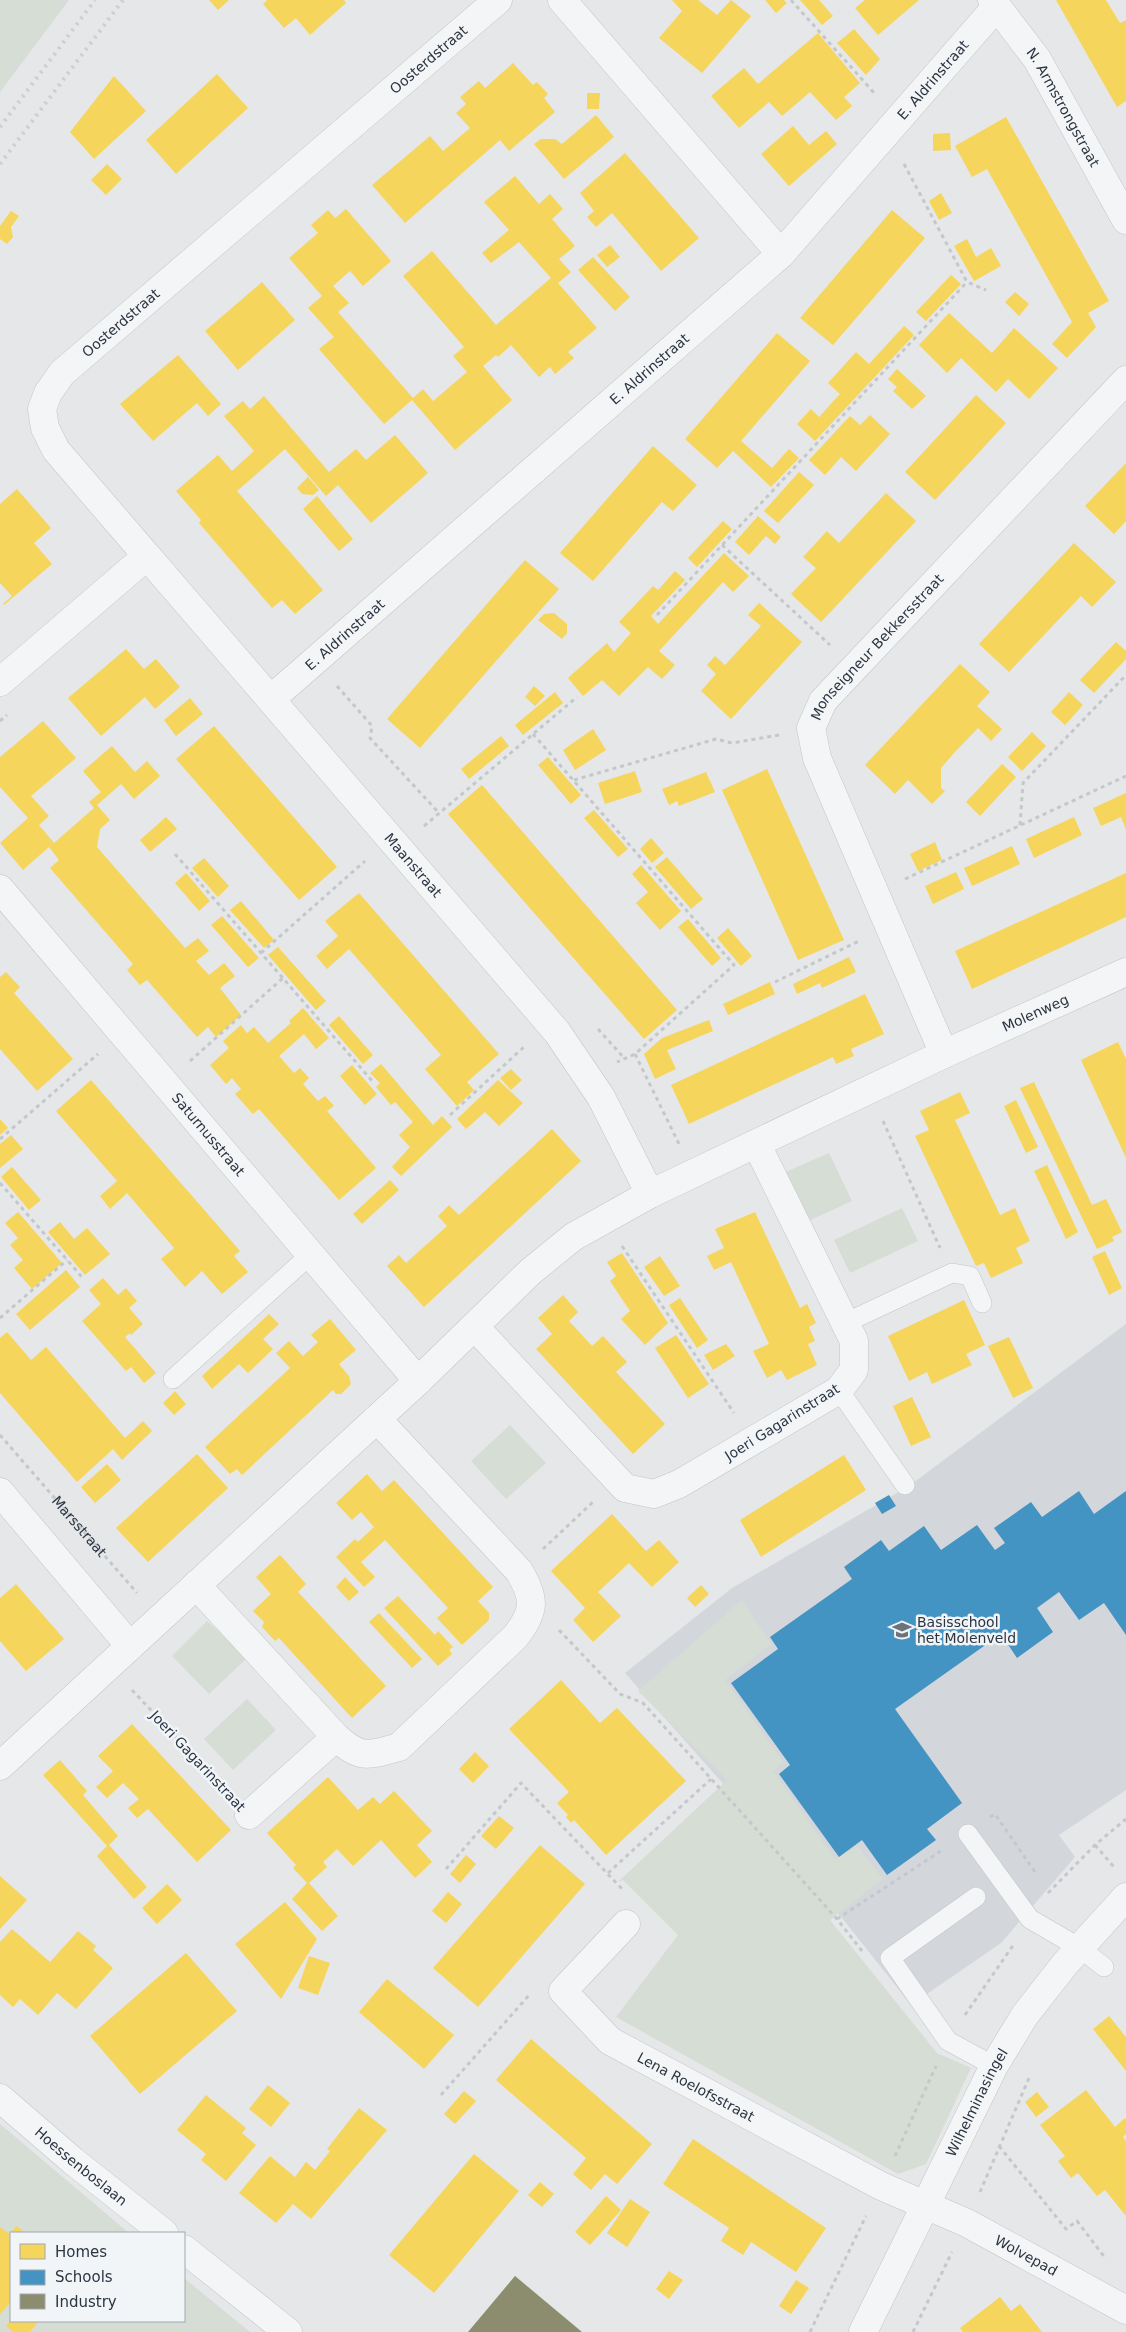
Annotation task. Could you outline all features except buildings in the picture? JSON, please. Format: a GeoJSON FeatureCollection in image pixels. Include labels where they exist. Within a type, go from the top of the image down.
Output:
{"type":"FeatureCollection","features":[{"type":"Feature","properties":{"kind":"street","name":"Oosterdstraat"},"geometry":{"type":"LineString","coordinates":[[147,556],[56,450],[45,428],[42,410],[48,393],[62,373],[498,0]]}},
{"type":"Feature","properties":{"kind":"street"},"geometry":{"type":"LineString","coordinates":[[562,0],[782,254]]}},
{"type":"Feature","properties":{"kind":"street","name":"E. Aldrinstraat"},"geometry":{"type":"LineString","coordinates":[[271,699],[782,254],[893,126],[995,3]]}},
{"type":"Feature","properties":{"kind":"street","name":"N. Armstrongstraat"},"geometry":{"type":"LineString","coordinates":[[995,3],[1037,59],[1126,220]]}},
{"type":"Feature","properties":{"kind":"street","name":"Monseigneur Bekkersstraat"},"geometry":{"type":"LineString","coordinates":[[944,1054],[817,758],[811,728],[822,701],[1126,380]]}},
{"type":"Feature","properties":{"kind":"street"},"geometry":{"type":"LineString","coordinates":[[0,682],[147,556]]}},
{"type":"Feature","properties":{"kind":"street","name":"Maanstraat"},"geometry":{"type":"LineString","coordinates":[[147,556],[550,1023],[601,1097],[650,1194]]}},
{"type":"Feature","properties":{"kind":"street","name":"Saturnusstraat"},"geometry":{"type":"LineString","coordinates":[[0,889],[418,1381]]}},
{"type":"Feature","properties":{"kind":"street","name":"Molenweg"},"geometry":{"type":"LineString","coordinates":[[944,1054],[1126,972]]}},
{"type":"Feature","properties":{"kind":"street"},"geometry":{"type":"LineString","coordinates":[[0,1766],[418,1381],[538,1266],[573,1237],[650,1194],[757,1145],[944,1054]]}},
{"type":"Feature","properties":{"kind":"street","name":"Joeri Gagarinstraat"},"geometry":{"type":"LineString","coordinates":[[475,1327],[625,1488],[654,1494],[679,1484],[839,1390],[854,1370],[854,1341],[757,1145]]}},
{"type":"Feature","properties":{"kind":"street"},"geometry":{"type":"LineString","coordinates":[[196,1585],[336,1737],[352,1751],[374,1754],[398,1747],[515,1637],[528,1621],[533,1603],[527,1584],[519,1571],[377,1419]]}},
{"type":"Feature","properties":{"kind":"street"},"geometry":{"type":"LineString","coordinates":[[0,1492],[130,1646]]}},
{"type":"Feature","properties":{"kind":"street","name":"Joeri Gagarinstraat"},"geometry":{"type":"LineString","coordinates":[[249,1816],[336,1737]]}},
{"type":"Feature","properties":{"kind":"street","name":"Wilhelminasingel"},"geometry":{"type":"LineString","coordinates":[[862,2332],[994,2066],[1025,2015],[1080,1948],[1123,1885]]}},
{"type":"Feature","properties":{"kind":"street"},"geometry":{"type":"LineString","coordinates":[[564,1993],[626,1924]]}},
{"type":"Feature","properties":{"kind":"street","name":"Lena Roelofsstraat"},"geometry":{"type":"LineString","coordinates":[[564,1993],[610,2041],[881,2186],[924,2205]]}},
{"type":"Feature","properties":{"kind":"street","name":"Hoessenboslaan"},"geometry":{"type":"LineString","coordinates":[[0,2098],[73,2161],[163,2232]]}},
{"type":"Feature","properties":{"kind":"street","name":"Wolvepad"},"geometry":{"type":"LineString","coordinates":[[924,2205],[967,2223],[1126,2310]]}},
{"type":"Feature","properties":{"kind":"street"},"geometry":{"type":"LineString","coordinates":[[185,2250],[288,2332]]}},
{"type":"Feature","properties":{"kind":"lane"},"geometry":{"type":"LineString","coordinates":[[173,1379],[310,1255]]}},
{"type":"Feature","properties":{"kind":"lane"},"geometry":{"type":"LineString","coordinates":[[845,1324],[952,1273],[970,1276],[982,1303]]}},
{"type":"Feature","properties":{"kind":"lane"},"geometry":{"type":"LineString","coordinates":[[839,1390],[905,1486]]}},
{"type":"Feature","properties":{"kind":"lane"},"geometry":{"type":"LineString","coordinates":[[968,1834],[1030,1919],[1080,1948],[1104,1967]]}},
{"type":"Feature","properties":{"kind":"lane"},"geometry":{"type":"LineString","coordinates":[[976,1897],[890,1958],[948,2040],[994,2066]]}},
{"type":"Feature","properties":{"kind":"path"},"geometry":{"type":"LineString","coordinates":[[791,0],[893,126],[967,282],[986,290]]}},
{"type":"Feature","properties":{"kind":"path"},"geometry":{"type":"LineString","coordinates":[[657,615],[967,282]]}},
{"type":"Feature","properties":{"kind":"path"},"geometry":{"type":"LineString","coordinates":[[722,545],[854,668]]}},
{"type":"Feature","properties":{"kind":"path"},"geometry":{"type":"LineString","coordinates":[[315,661],[372,726],[370,738],[439,813]]}},
{"type":"Feature","properties":{"kind":"path"},"geometry":{"type":"LineString","coordinates":[[1020,825],[1023,783],[1126,675]]}},
{"type":"Feature","properties":{"kind":"path"},"geometry":{"type":"LineString","coordinates":[[261,953],[395,843],[439,813],[576,698]]}},
{"type":"Feature","properties":{"kind":"path"},"geometry":{"type":"LineString","coordinates":[[574,780],[716,739],[732,744],[811,728]]}},
{"type":"Feature","properties":{"kind":"path"},"geometry":{"type":"LineString","coordinates":[[534,734],[734,965],[635,1054],[586,1075]]}},
{"type":"Feature","properties":{"kind":"path"},"geometry":{"type":"LineString","coordinates":[[874,892],[1126,776]]}},
{"type":"Feature","properties":{"kind":"path"},"geometry":{"type":"LineString","coordinates":[[175,854],[374,1083]]}},
{"type":"Feature","properties":{"kind":"path"},"geometry":{"type":"LineString","coordinates":[[775,982],[889,926]]}},
{"type":"Feature","properties":{"kind":"path"},"geometry":{"type":"LineString","coordinates":[[165,1084],[283,978]]}},
{"type":"Feature","properties":{"kind":"path"},"geometry":{"type":"LineString","coordinates":[[450,1115],[550,1023]]}},
{"type":"Feature","properties":{"kind":"path"},"geometry":{"type":"LineString","coordinates":[[0,1139],[122,1033]]}},
{"type":"Feature","properties":{"kind":"path"},"geometry":{"type":"LineString","coordinates":[[635,1054],[694,1174]]}},
{"type":"Feature","properties":{"kind":"path"},"geometry":{"type":"LineString","coordinates":[[869,1090],[952,1273]]}},
{"type":"Feature","properties":{"kind":"path"},"geometry":{"type":"LineString","coordinates":[[0,1183],[82,1277]]}},
{"type":"Feature","properties":{"kind":"path"},"geometry":{"type":"LineString","coordinates":[[604,1220],[753,1441]]}},
{"type":"Feature","properties":{"kind":"path"},"geometry":{"type":"LineString","coordinates":[[0,1318],[67,1260]]}},
{"type":"Feature","properties":{"kind":"path","name":"Marsstraat"},"geometry":{"type":"LineString","coordinates":[[0,1435],[159,1619]]}},
{"type":"Feature","properties":{"kind":"path"},"geometry":{"type":"LineString","coordinates":[[519,1571],[617,1480]]}},
{"type":"Feature","properties":{"kind":"path"},"geometry":{"type":"LineString","coordinates":[[533,1603],[620,1694],[643,1704],[837,1919],[874,1967],[890,1958]]}},
{"type":"Feature","properties":{"kind":"path","name":"Joeri Gagarinstraat"},"geometry":{"type":"LineString","coordinates":[[109,1665],[249,1816]]}},
{"type":"Feature","properties":{"kind":"path"},"geometry":{"type":"LineString","coordinates":[[608,1873],[711,1779]]}},
{"type":"Feature","properties":{"kind":"path"},"geometry":{"type":"LineString","coordinates":[[446,1869],[521,1783],[624,1889],[626,1924]]}},
{"type":"Feature","properties":{"kind":"path"},"geometry":{"type":"LineString","coordinates":[[837,1919],[968,1834]]}},
{"type":"Feature","properties":{"kind":"path"},"geometry":{"type":"LineString","coordinates":[[1094,1845],[1123,1885]]}},
{"type":"Feature","properties":{"kind":"path"},"geometry":{"type":"LineString","coordinates":[[441,2095],[532,1992],[564,1993]]}},
{"type":"Feature","properties":{"kind":"path"},"geometry":{"type":"LineString","coordinates":[[913,2332],[967,2223],[1031,2073]]}},
{"type":"Feature","properties":{"kind":"path"},"geometry":{"type":"LineString","coordinates":[[999,2146],[1066,2229],[1077,2221],[1110,2264]]}},
{"type":"Feature","properties":{"kind":"shaded area"},"geometry":{"type":"Polygon","coordinates":[[[0,0],[69,0],[0,92],[0,0]]]}},
{"type":"Feature","properties":{"kind":"shaded area"},"geometry":{"type":"Polygon","coordinates":[[[829,1153],[852,1201],[804,1223],[781,1174],[829,1153]]]}},
{"type":"Feature","properties":{"kind":"shaded area"},"geometry":{"type":"Polygon","coordinates":[[[902,1208],[918,1241],[850,1273],[834,1240],[902,1208]]]}},
{"type":"Feature","properties":{"kind":"shaded area","name":"Basisschool het Molenveld"},"geometry":{"type":"Polygon","coordinates":[[[1126,1324],[1126,1790],[1059,1835],[1075,1857],[1001,1943],[911,2005],[842,1918],[625,1673],[732,1588],[909,1486],[1126,1324]]]}},
{"type":"Feature","properties":{"kind":"shaded area"},"geometry":{"type":"Polygon","coordinates":[[[510,1425],[546,1463],[506,1499],[471,1461],[510,1425]]]}},
{"type":"Feature","properties":{"kind":"shaded area"},"geometry":{"type":"Polygon","coordinates":[[[742,1600],[771,1644],[725,1680],[783,1762],[773,1771],[835,1859],[857,1846],[883,1879],[830,1920],[937,2053],[971,2068],[926,2164],[898,2174],[616,2017],[678,1935],[623,1880],[618,1882],[727,1780],[638,1691],[742,1600]]]}},
{"type":"Feature","properties":{"kind":"shaded area"},"geometry":{"type":"Polygon","coordinates":[[[207,1621],[247,1658],[209,1694],[172,1656],[207,1621]]]}},
{"type":"Feature","properties":{"kind":"shaded area"},"geometry":{"type":"Polygon","coordinates":[[[247,1699],[276,1730],[233,1770],[204,1739],[247,1699]]]}},
{"type":"Feature","properties":{"kind":"shaded area"},"geometry":{"type":"Polygon","coordinates":[[[0,2124],[128,2232],[10,2232],[10,2322],[185,2322],[185,2279],[250,2332],[0,2332],[0,2124]]]}},
{"type":"Feature","properties":{"kind":"railway"},"geometry":{"type":"LineString","coordinates":[[0,127],[95,0]]}},
{"type":"Feature","properties":{"kind":"railway"},"geometry":{"type":"LineString","coordinates":[[0,164],[123,0]]}},
{"type":"Feature","properties":{"kind":"place","name":"Basisschool het Molenveld"},"geometry":{"type":"Point","coordinates":[902,1630]}}]}
